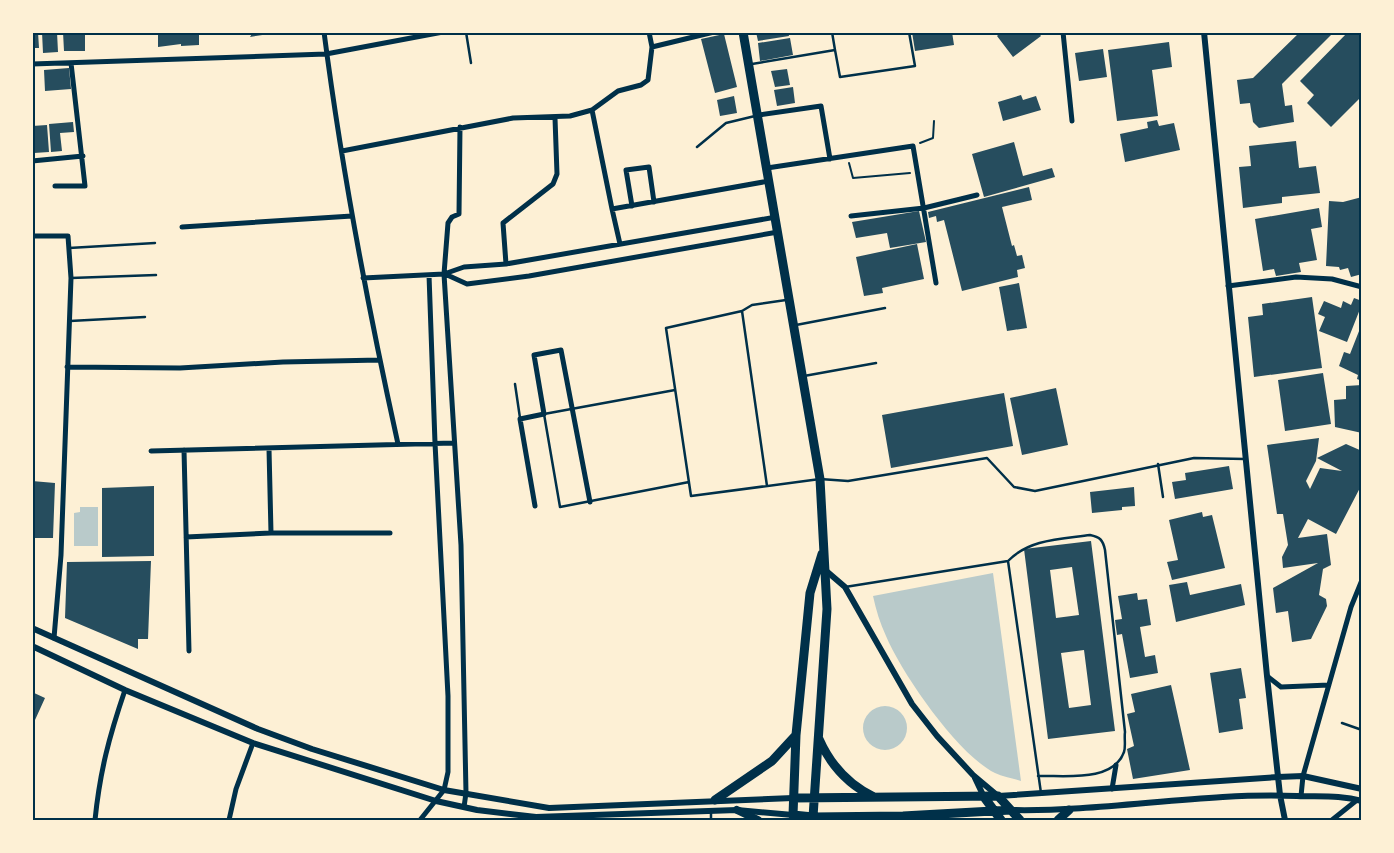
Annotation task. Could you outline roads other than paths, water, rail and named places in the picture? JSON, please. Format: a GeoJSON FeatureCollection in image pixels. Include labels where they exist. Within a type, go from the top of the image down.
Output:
{"type":"FeatureCollection","features":[{"type":"Feature","properties":{"kind":"highway"},"geometry":{"type":"LineString","coordinates":[[743,32],[759,115],[820,479],[824,547],[822,568],[828,609],[813,819]]}},
{"type":"Feature","properties":{"kind":"highway"},"geometry":{"type":"LineString","coordinates":[[822,568],[810,593],[796,735],[793,818],[852,818],[1011,810]]}},
{"type":"Feature","properties":{"kind":"highway"},"geometry":{"type":"LineString","coordinates":[[715,800],[772,761],[796,735]]}},
{"type":"Feature","properties":{"kind":"highway"},"geometry":{"type":"LineString","coordinates":[[818,737],[824,752],[851,784],[875,797]]}},
{"type":"Feature","properties":{"kind":"highway"},"geometry":{"type":"LineString","coordinates":[[793,798],[998,796],[1020,820]]}},
{"type":"Feature","properties":{"kind":"highway"},"geometry":{"type":"LineString","coordinates":[[984,797],[1001,820]]}},
{"type":"Feature","properties":{"kind":"highway"},"geometry":{"type":"LineString","coordinates":[[1058,820],[1070,810]]}},
{"type":"Feature","properties":{"kind":"main road"},"geometry":{"type":"LineString","coordinates":[[737,810],[758,820]]}},
{"type":"Feature","properties":{"kind":"street"},"geometry":{"type":"LineString","coordinates":[[324,32],[363,278],[398,444]]}},
{"type":"Feature","properties":{"kind":"street"},"geometry":{"type":"LineString","coordinates":[[32,64],[326,54],[443,32]]}},
{"type":"Feature","properties":{"kind":"street"},"geometry":{"type":"LineString","coordinates":[[342,151],[460,126],[513,118],[555,118],[592,110],[618,91],[641,86],[648,80],[652,47],[649,32]]}},
{"type":"Feature","properties":{"kind":"street"},"geometry":{"type":"LineString","coordinates":[[681,32],[683,39]]}},
{"type":"Feature","properties":{"kind":"street"},"geometry":{"type":"LineString","coordinates":[[652,47],[714,32]]}},
{"type":"Feature","properties":{"kind":"street"},"geometry":{"type":"LineString","coordinates":[[1063,32],[1072,121]]}},
{"type":"Feature","properties":{"kind":"street"},"geometry":{"type":"LineString","coordinates":[[1204,32],[1267,676],[1280,795],[1285,820]]}},
{"type":"Feature","properties":{"kind":"street"},"geometry":{"type":"LineString","coordinates":[[55,186],[85,186],[71,63]]}},
{"type":"Feature","properties":{"kind":"street"},"geometry":{"type":"LineString","coordinates":[[759,115],[821,106],[830,159]]}},
{"type":"Feature","properties":{"kind":"street"},"geometry":{"type":"LineString","coordinates":[[592,110],[620,244]]}},
{"type":"Feature","properties":{"kind":"street"},"geometry":{"type":"LineString","coordinates":[[506,264],[503,223],[552,184],[557,174],[555,118]]}},
{"type":"Feature","properties":{"kind":"street"},"geometry":{"type":"LineString","coordinates":[[460,126],[459,214],[452,217],[448,223],[444,274],[453,443],[461,545],[466,793],[464,807]]}},
{"type":"Feature","properties":{"kind":"street"},"geometry":{"type":"LineString","coordinates":[[767,168],[913,146],[936,283]]}},
{"type":"Feature","properties":{"kind":"street"},"geometry":{"type":"LineString","coordinates":[[32,162],[83,156]]}},
{"type":"Feature","properties":{"kind":"street"},"geometry":{"type":"LineString","coordinates":[[632,206],[626,170],[648,167],[654,202]]}},
{"type":"Feature","properties":{"kind":"street"},"geometry":{"type":"LineString","coordinates":[[612,209],[769,181]]}},
{"type":"Feature","properties":{"kind":"street"},"geometry":{"type":"LineString","coordinates":[[851,216],[924,208],[977,195]]}},
{"type":"Feature","properties":{"kind":"street"},"geometry":{"type":"LineString","coordinates":[[182,227],[352,216]]}},
{"type":"Feature","properties":{"kind":"street"},"geometry":{"type":"LineString","coordinates":[[363,278],[444,274],[464,267],[506,264],[776,217]]}},
{"type":"Feature","properties":{"kind":"street"},"geometry":{"type":"LineString","coordinates":[[444,274],[468,284],[529,276],[778,232]]}},
{"type":"Feature","properties":{"kind":"street"},"geometry":{"type":"LineString","coordinates":[[32,236],[68,236],[71,278],[61,555],[54,638]]}},
{"type":"Feature","properties":{"kind":"street"},"geometry":{"type":"LineString","coordinates":[[420,820],[444,790],[448,772],[448,696],[435,443],[429,275]]}},
{"type":"Feature","properties":{"kind":"street"},"geometry":{"type":"LineString","coordinates":[[1228,286],[1296,277],[1332,278],[1362,287]]}},
{"type":"Feature","properties":{"kind":"street"},"geometry":{"type":"LineString","coordinates":[[535,506],[520,420],[544,414],[534,355],[561,350],[590,502]]}},
{"type":"Feature","properties":{"kind":"street"},"geometry":{"type":"LineString","coordinates":[[67,367],[180,368],[283,362],[380,360]]}},
{"type":"Feature","properties":{"kind":"street"},"geometry":{"type":"LineString","coordinates":[[151,451],[453,443]]}},
{"type":"Feature","properties":{"kind":"street"},"geometry":{"type":"LineString","coordinates":[[269,449],[271,533]]}},
{"type":"Feature","properties":{"kind":"street"},"geometry":{"type":"LineString","coordinates":[[184,450],[189,651]]}},
{"type":"Feature","properties":{"kind":"street"},"geometry":{"type":"LineString","coordinates":[[186,537],[271,533],[390,533]]}},
{"type":"Feature","properties":{"kind":"street"},"geometry":{"type":"LineString","coordinates":[[822,568],[845,587],[912,704],[936,736],[973,775],[998,796],[1303,776],[1362,789]]}},
{"type":"Feature","properties":{"kind":"street"},"geometry":{"type":"LineString","coordinates":[[1302,796],[1303,776],[1362,580]]}},
{"type":"Feature","properties":{"kind":"street"},"geometry":{"type":"LineString","coordinates":[[32,628],[258,729],[312,749],[444,790],[550,808],[793,798]]}},
{"type":"Feature","properties":{"kind":"street"},"geometry":{"type":"LineString","coordinates":[[32,646],[125,690],[253,743],[436,801],[536,819],[631,818],[737,810],[793,818]]}},
{"type":"Feature","properties":{"kind":"street"},"geometry":{"type":"LineString","coordinates":[[1267,676],[1281,687],[1329,685]]}},
{"type":"Feature","properties":{"kind":"street"},"geometry":{"type":"LineString","coordinates":[[95,820],[99,779],[108,739],[125,690]]}},
{"type":"Feature","properties":{"kind":"street"},"geometry":{"type":"LineString","coordinates":[[229,820],[236,789],[253,743]]}},
{"type":"Feature","properties":{"kind":"street"},"geometry":{"type":"LineString","coordinates":[[1112,789],[1116,765]]}},
{"type":"Feature","properties":{"kind":"street"},"geometry":{"type":"LineString","coordinates":[[973,775],[984,797]]}},
{"type":"Feature","properties":{"kind":"street"},"geometry":{"type":"LineString","coordinates":[[1011,810],[1070,810],[1265,795],[1324,795],[1359,801]]}},
{"type":"Feature","properties":{"kind":"street"},"geometry":{"type":"LineString","coordinates":[[1332,820],[1359,801]]}},
{"type":"Feature","properties":{"kind":"lane"},"geometry":{"type":"LineString","coordinates":[[466,32],[471,63]]}},
{"type":"Feature","properties":{"kind":"lane"},"geometry":{"type":"LineString","coordinates":[[832,32],[840,77],[915,66],[909,32]]}},
{"type":"Feature","properties":{"kind":"lane"},"geometry":{"type":"LineString","coordinates":[[749,65],[835,50]]}},
{"type":"Feature","properties":{"kind":"lane"},"geometry":{"type":"LineString","coordinates":[[697,147],[726,123],[759,115]]}},
{"type":"Feature","properties":{"kind":"lane"},"geometry":{"type":"LineString","coordinates":[[69,248],[155,243]]}},
{"type":"Feature","properties":{"kind":"lane"},"geometry":{"type":"LineString","coordinates":[[71,278],[156,275]]}},
{"type":"Feature","properties":{"kind":"lane"},"geometry":{"type":"LineString","coordinates":[[790,299],[752,305],[742,312],[666,328],[691,496],[820,479],[848,481],[987,458],[1014,487],[1035,491],[1194,458],[1246,459]]}},
{"type":"Feature","properties":{"kind":"lane"},"geometry":{"type":"LineString","coordinates":[[794,325],[886,308]]}},
{"type":"Feature","properties":{"kind":"lane"},"geometry":{"type":"LineString","coordinates":[[742,312],[767,486]]}},
{"type":"Feature","properties":{"kind":"lane"},"geometry":{"type":"LineString","coordinates":[[69,321],[145,317]]}},
{"type":"Feature","properties":{"kind":"lane"},"geometry":{"type":"LineString","coordinates":[[803,376],[876,363]]}},
{"type":"Feature","properties":{"kind":"lane"},"geometry":{"type":"LineString","coordinates":[[514,384],[520,420]]}},
{"type":"Feature","properties":{"kind":"lane"},"geometry":{"type":"LineString","coordinates":[[675,390],[544,414],[560,507],[689,482]]}},
{"type":"Feature","properties":{"kind":"lane"},"geometry":{"type":"LineString","coordinates":[[1158,464],[1163,497]]}},
{"type":"Feature","properties":{"kind":"lane"},"geometry":{"type":"LineString","coordinates":[[845,587],[1008,561],[1023,548],[1035,544],[1090,535],[1098,536],[1103,542],[1125,732],[1124,752],[1116,765],[1101,773],[1038,776]]}},
{"type":"Feature","properties":{"kind":"lane"},"geometry":{"type":"LineString","coordinates":[[1008,561],[1042,794]]}},
{"type":"Feature","properties":{"kind":"lane"},"geometry":{"type":"LineString","coordinates":[[1342,723],[1362,730]]}},
{"type":"Feature","properties":{"kind":"lane"},"geometry":{"type":"LineString","coordinates":[[711,811],[711,820]]}}]}
